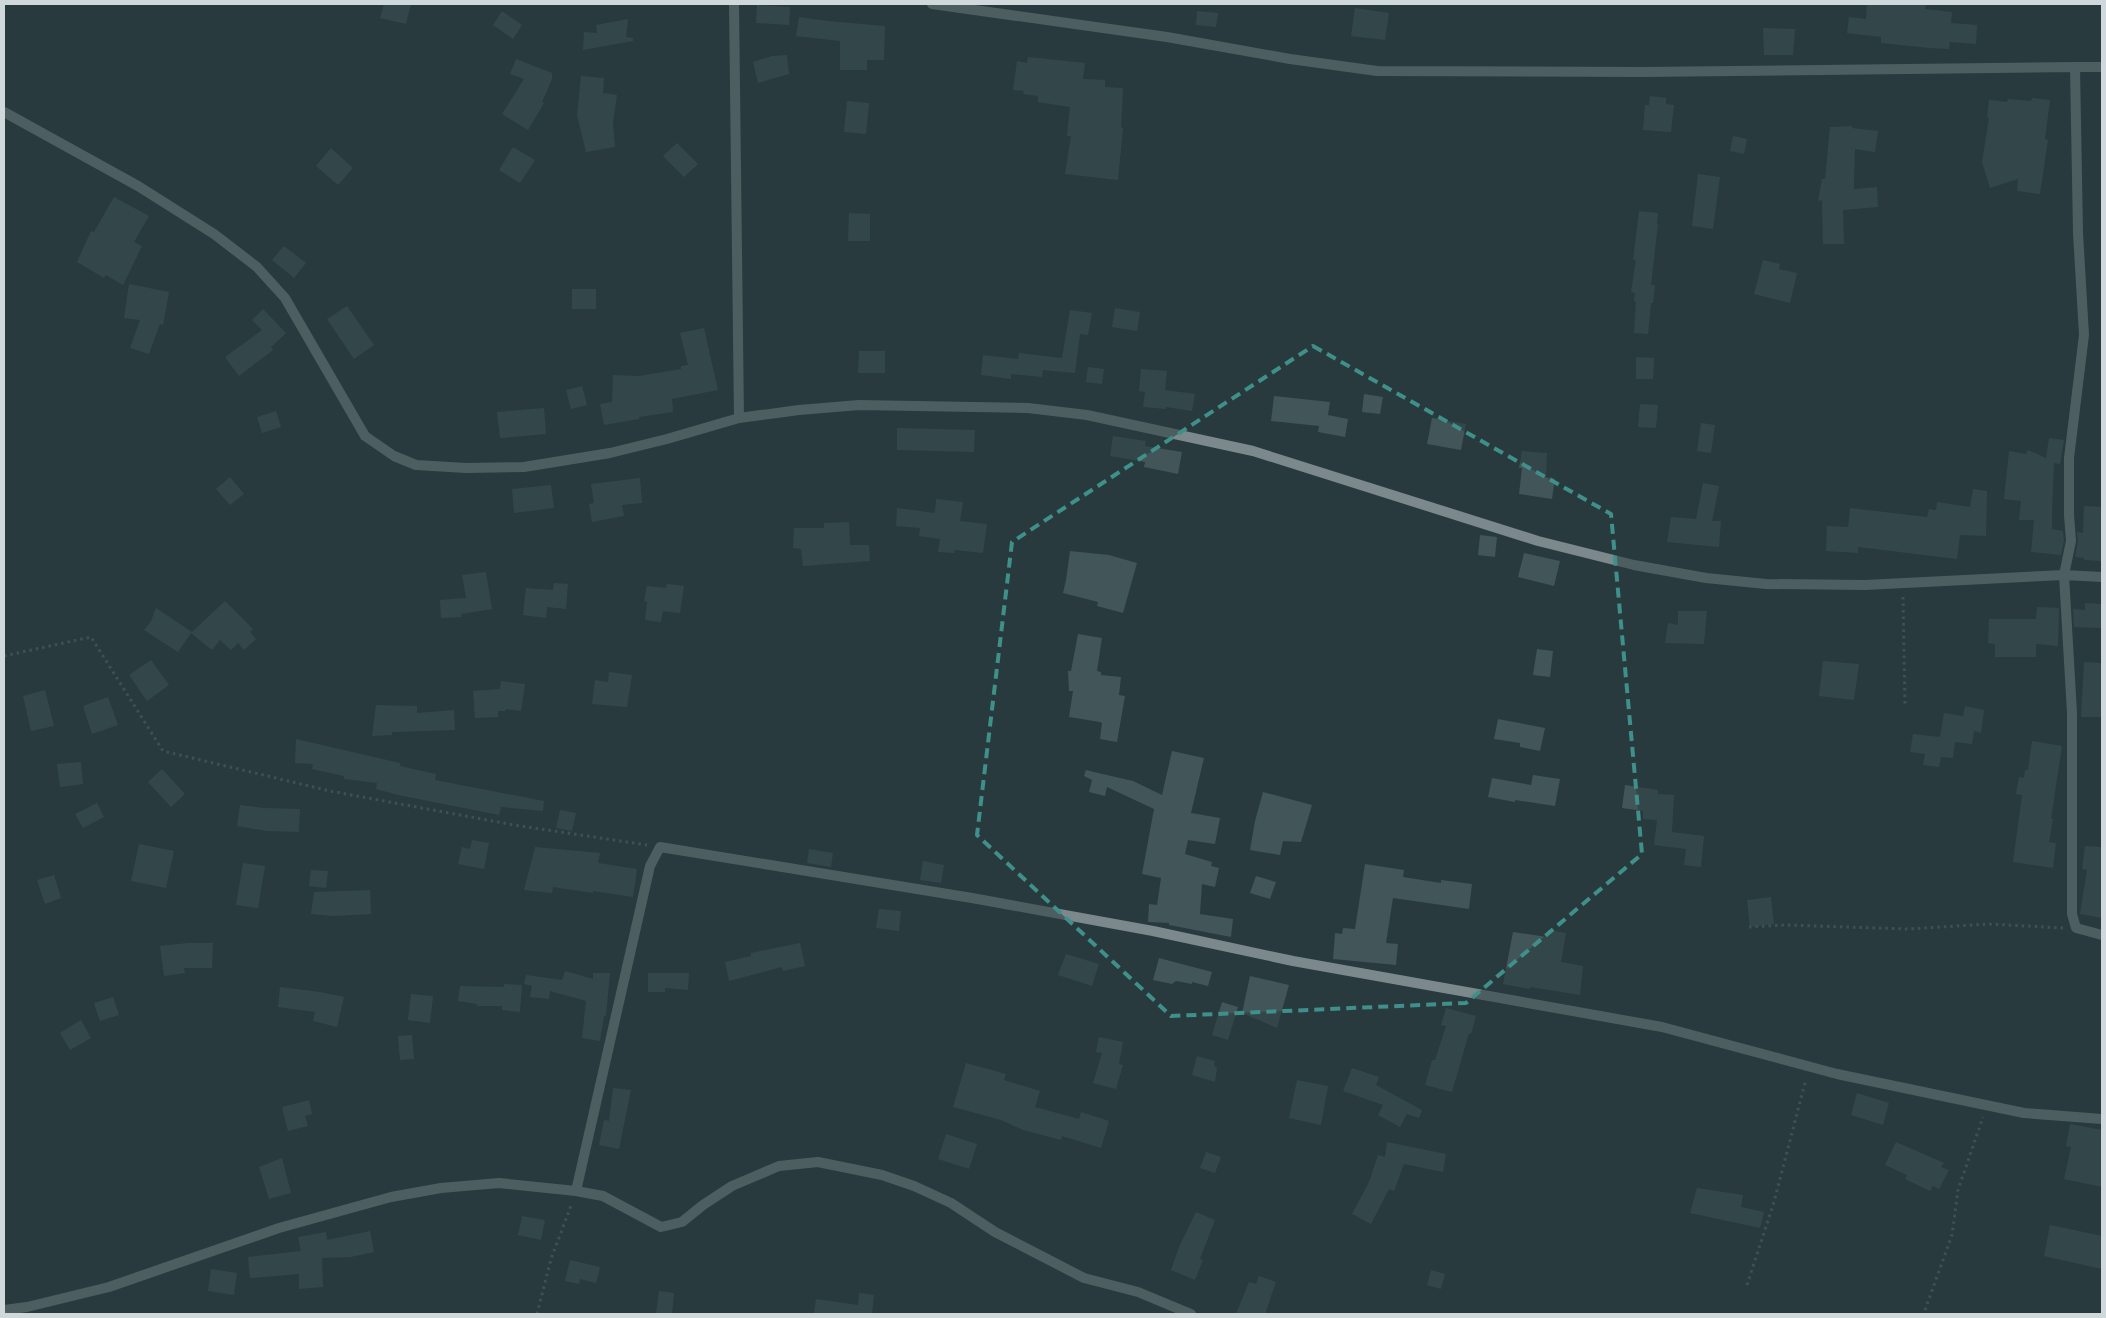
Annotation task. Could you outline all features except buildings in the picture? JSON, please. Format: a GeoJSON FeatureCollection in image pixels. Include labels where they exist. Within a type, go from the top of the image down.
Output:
{"type":"FeatureCollection","features":[{"type":"Feature","properties":{"kind":"street"},"geometry":{"type":"LineString","coordinates":[[734,4],[739,418]]}},
{"type":"Feature","properties":{"kind":"street"},"geometry":{"type":"LineString","coordinates":[[932,4],[1166,37],[1377,71],[1643,72],[2102,67]]}},
{"type":"Feature","properties":{"kind":"street"},"geometry":{"type":"LineString","coordinates":[[2075,67],[2078,233],[2084,335],[2069,458],[2068,515],[2070,541],[2064,575],[2072,714],[2072,914],[2076,928],[2102,935]]}},
{"type":"Feature","properties":{"kind":"street"},"geometry":{"type":"LineString","coordinates":[[4,112],[138,186],[214,234],[256,267],[285,298],[365,436],[394,456],[416,465],[466,468],[524,467],[610,453],[739,418],[799,410],[859,405],[1028,408],[1087,416],[1253,451],[1538,541],[1634,565],[1706,578],[1766,584],[1865,585],[2064,575],[2102,577]]}},
{"type":"Feature","properties":{"kind":"street"},"geometry":{"type":"LineString","coordinates":[[576,1191],[650,866],[660,847],[972,898],[1154,931],[1294,961],[1662,1027],[1809,1066],[1985,1105],[2024,1112],[2102,1119]]}},
{"type":"Feature","properties":{"kind":"street"},"geometry":{"type":"LineString","coordinates":[[4,1310],[27,1307],[109,1286],[279,1228],[391,1197],[441,1188],[499,1183],[576,1191],[603,1196],[661,1227],[682,1222],[703,1205],[732,1186],[779,1166],[818,1162],[882,1175],[914,1186],[951,1203],[995,1232],[1084,1278],[1138,1292],[1191,1314]]}},
{"type":"Feature","properties":{"kind":"path"},"geometry":{"type":"LineString","coordinates":[[1903,583],[1905,706]]}},
{"type":"Feature","properties":{"kind":"path"},"geometry":{"type":"LineString","coordinates":[[4,656],[91,637],[163,751],[330,791],[514,825],[660,847]]}},
{"type":"Feature","properties":{"kind":"path"},"geometry":{"type":"LineString","coordinates":[[1749,927],[1786,925],[1908,929],[1989,924],[2076,928]]}},
{"type":"Feature","properties":{"kind":"path"},"geometry":{"type":"LineString","coordinates":[[1747,1285],[1774,1202],[1809,1066]]}},
{"type":"Feature","properties":{"kind":"path"},"geometry":{"type":"LineString","coordinates":[[1926,1310],[1952,1235],[1958,1190],[1980,1129],[1985,1105]]}},
{"type":"Feature","properties":{"kind":"path"},"geometry":{"type":"LineString","coordinates":[[536,1314],[551,1259],[576,1191]]}},
{"type":"Feature","properties":{"kind":"highlighted area"},"geometry":{"type":"Polygon","coordinates":[[[1313,346],[1611,514],[1642,854],[1466,1003],[1171,1016],[977,835],[1012,542],[1313,346]]]}}]}
